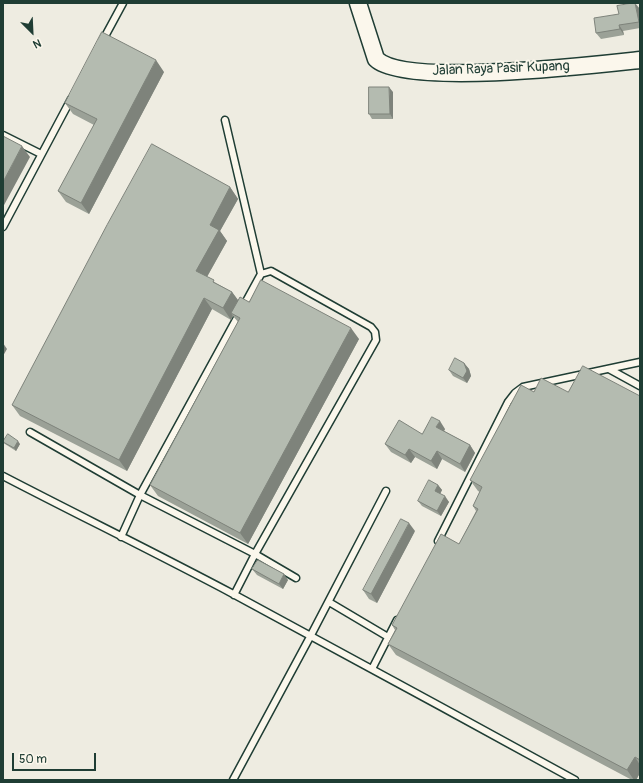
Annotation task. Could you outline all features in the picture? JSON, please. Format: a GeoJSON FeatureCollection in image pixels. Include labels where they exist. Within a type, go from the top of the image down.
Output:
{"type":"FeatureCollection","features":[{"type":"Feature","properties":{"kind":"street","name":"Jalan Raya Pasir Kupang"},"geometry":{"type":"LineString","coordinates":[[358,3],[376,59],[392,68],[458,74],[640,60]]}},
{"type":"Feature","properties":{"kind":"lane"},"geometry":{"type":"LineString","coordinates":[[100,44],[123,3]]}},
{"type":"Feature","properties":{"kind":"lane"},"geometry":{"type":"LineString","coordinates":[[3,227],[75,92]]}},
{"type":"Feature","properties":{"kind":"lane"},"geometry":{"type":"LineString","coordinates":[[121,537],[140,495],[261,274],[225,120]]}},
{"type":"Feature","properties":{"kind":"lane"},"geometry":{"type":"LineString","coordinates":[[3,134],[41,154]]}},
{"type":"Feature","properties":{"kind":"lane"},"geometry":{"type":"LineString","coordinates":[[234,595],[255,554],[376,340],[375,332],[371,327],[271,271],[261,274]]}},
{"type":"Feature","properties":{"kind":"lane"},"geometry":{"type":"LineString","coordinates":[[433,550],[508,402],[515,393],[523,387],[640,362]]}},
{"type":"Feature","properties":{"kind":"lane"},"geometry":{"type":"LineString","coordinates":[[609,369],[640,386]]}},
{"type":"Feature","properties":{"kind":"lane"},"geometry":{"type":"LineString","coordinates":[[30,432],[140,495],[255,554],[296,578]]}},
{"type":"Feature","properties":{"kind":"lane"},"geometry":{"type":"LineString","coordinates":[[3,476],[234,595],[575,780]]}},
{"type":"Feature","properties":{"kind":"lane"},"geometry":{"type":"LineString","coordinates":[[233,780],[329,602],[386,492]]}},
{"type":"Feature","properties":{"kind":"lane"},"geometry":{"type":"LineString","coordinates":[[329,602],[388,637]]}},
{"type":"Feature","properties":{"kind":"lane"},"geometry":{"type":"LineString","coordinates":[[372,669],[399,617]]}},
{"type":"Feature","properties":{"kind":"building"},"geometry":{"type":"Polygon","coordinates":[[[635,3],[639,22],[619,25],[620,29],[596,33],[594,18],[619,14],[617,6],[635,3]]]}},
{"type":"Feature","properties":{"kind":"building"},"geometry":{"type":"Polygon","coordinates":[[[102,32],[156,60],[81,203],[58,191],[97,119],[65,103],[102,32]]]}},
{"type":"Feature","properties":{"kind":"building"},"geometry":{"type":"Polygon","coordinates":[[[369,87],[389,87],[390,114],[369,114],[369,87]]]}},
{"type":"Feature","properties":{"kind":"building"},"geometry":{"type":"Polygon","coordinates":[[[3,136],[22,146],[3,182],[3,136]]]}},
{"type":"Feature","properties":{"kind":"building"},"geometry":{"type":"Polygon","coordinates":[[[152,144],[230,187],[210,225],[219,230],[196,271],[214,280],[213,282],[232,292],[223,308],[204,298],[119,460],[12,405],[107,225],[152,144]]]}},
{"type":"Feature","properties":{"kind":"building"},"geometry":{"type":"Polygon","coordinates":[[[261,280],[351,328],[240,533],[150,485],[240,318],[231,313],[240,297],[249,302],[261,280]]]}},
{"type":"Feature","properties":{"kind":"building"},"geometry":{"type":"Polygon","coordinates":[[[455,358],[464,363],[467,371],[463,378],[449,370],[455,358]]]}},
{"type":"Feature","properties":{"kind":"building"},"geometry":{"type":"Polygon","coordinates":[[[583,366],[640,396],[640,760],[635,757],[627,770],[388,644],[397,628],[392,625],[441,534],[459,544],[478,509],[473,506],[482,487],[470,480],[521,385],[534,392],[541,378],[568,392],[583,366]]]}},
{"type":"Feature","properties":{"kind":"building"},"geometry":{"type":"Polygon","coordinates":[[[432,417],[440,421],[436,427],[470,445],[460,464],[437,451],[431,461],[409,449],[405,455],[385,444],[399,420],[422,434],[432,417]]]}},
{"type":"Feature","properties":{"kind":"building"},"geometry":{"type":"Polygon","coordinates":[[[8,434],[18,441],[14,448],[3,442],[8,434]]]}},
{"type":"Feature","properties":{"kind":"building"},"geometry":{"type":"Polygon","coordinates":[[[429,480],[438,485],[435,491],[445,496],[437,511],[418,501],[429,480]]]}},
{"type":"Feature","properties":{"kind":"building"},"geometry":{"type":"Polygon","coordinates":[[[401,519],[409,523],[371,594],[363,590],[401,519]]]}},
{"type":"Feature","properties":{"kind":"building"},"geometry":{"type":"Polygon","coordinates":[[[258,560],[284,574],[279,584],[252,569],[258,560]]]}}]}
